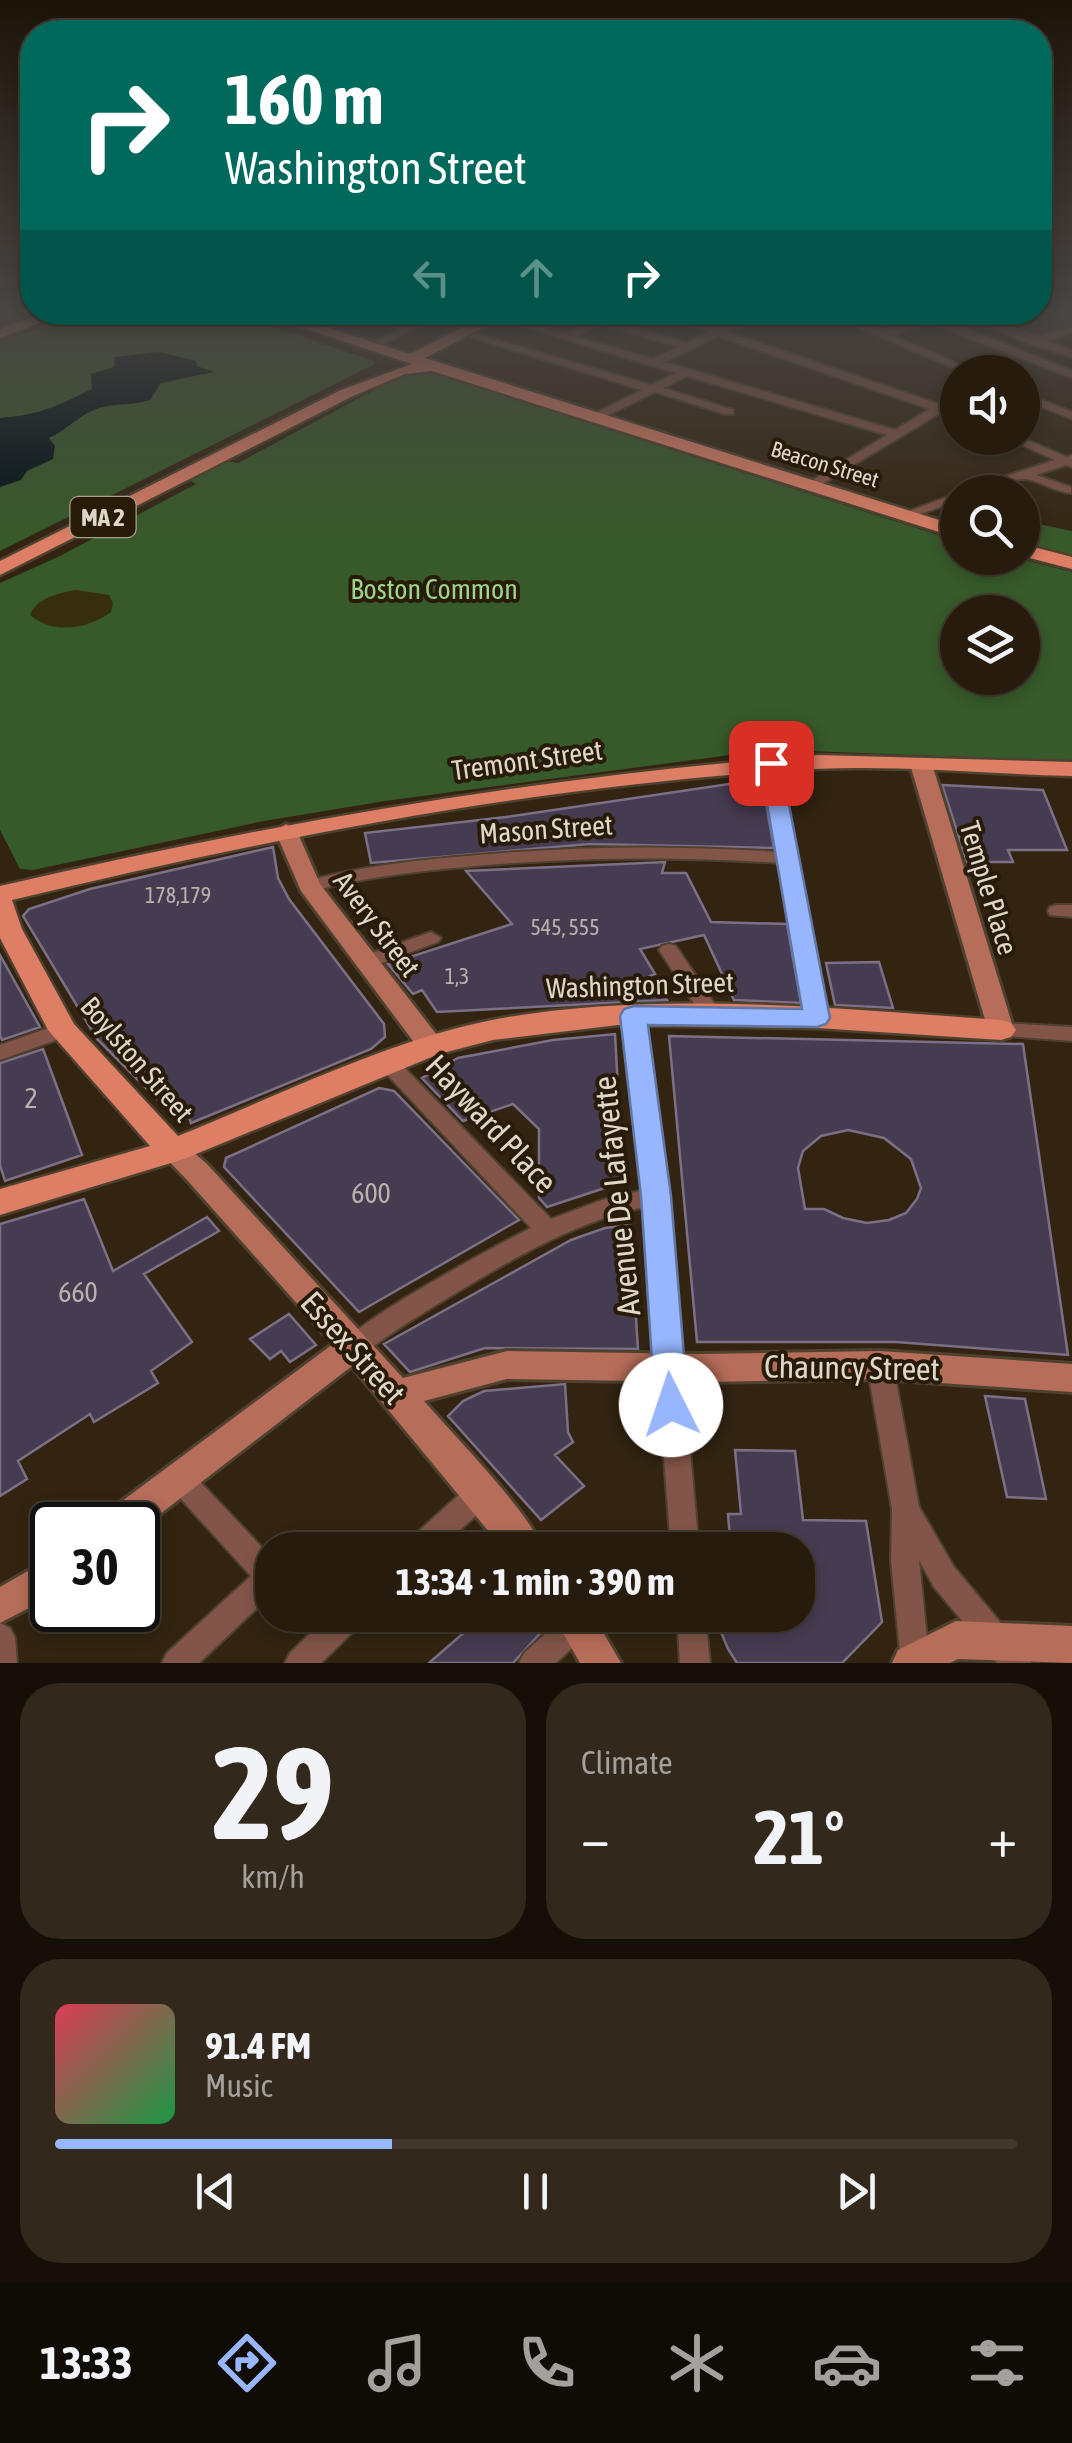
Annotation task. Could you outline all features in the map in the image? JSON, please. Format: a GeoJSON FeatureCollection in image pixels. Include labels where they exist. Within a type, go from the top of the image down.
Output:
{"type":"FeatureCollection","features":[{"type":"Feature","properties":{"kind":"main road","name":"MA 2"},"geometry":{"type":"LineString","coordinates":[[0,569],[356,389]]}},
{"type":"Feature","properties":{"kind":"main road","name":"Beacon Street"},"geometry":{"type":"LineString","coordinates":[[503,389],[940,527]]}},
{"type":"Feature","properties":{"kind":"main road"},"geometry":{"type":"LineString","coordinates":[[1040,554],[1072,562]]}},
{"type":"Feature","properties":{"kind":"main road","name":"Tremont Street"},"geometry":{"type":"LineString","coordinates":[[0,894],[286,831],[584,784],[771,763],[1072,769]]}},
{"type":"Feature","properties":{"kind":"main road","name":"Temple Place"},"geometry":{"type":"LineString","coordinates":[[921,764],[1001,1030]]}},
{"type":"Feature","properties":{"kind":"main road","name":"Avery Street"},"geometry":{"type":"LineString","coordinates":[[286,831],[309,886],[430,1046]]}},
{"type":"Feature","properties":{"kind":"main road","name":"Boylston Street"},"geometry":{"type":"LineString","coordinates":[[0,902],[9,949],[63,1030],[173,1151]]}},
{"type":"Feature","properties":{"kind":"main road","name":"Washington Street"},"geometry":{"type":"LineString","coordinates":[[2,1195],[173,1151],[430,1046],[492,1030],[634,1016],[817,1018],[1001,1030]]}},
{"type":"Feature","properties":{"kind":"main road","name":"Essex Street"},"geometry":{"type":"LineString","coordinates":[[173,1151],[197,1172],[354,1346],[512,1532]]}},
{"type":"Feature","properties":{"kind":"main road"},"geometry":{"type":"LineString","coordinates":[[150,1502],[354,1346]]}},
{"type":"Feature","properties":{"kind":"main road","name":"Chauncy Street"},"geometry":{"type":"LineString","coordinates":[[394,1394],[508,1365],[880,1365],[1072,1378]]}},
{"type":"Feature","properties":{"kind":"main road"},"geometry":{"type":"LineString","coordinates":[[0,1605],[30,1591]]}},
{"type":"Feature","properties":{"kind":"main road"},"geometry":{"type":"LineString","coordinates":[[582,1632],[602,1663]]}},
{"type":"Feature","properties":{"kind":"main road"},"geometry":{"type":"LineString","coordinates":[[912,1661],[956,1640],[1004,1651],[1072,1645]]}},
{"type":"Feature","properties":{"kind":"street"},"geometry":{"type":"LineString","coordinates":[[594,418],[652,389],[729,412]]}},
{"type":"Feature","properties":{"kind":"street"},"geometry":{"type":"LineString","coordinates":[[742,389],[896,434]]}},
{"type":"Feature","properties":{"kind":"street"},"geometry":{"type":"LineString","coordinates":[[883,389],[940,408]]}},
{"type":"Feature","properties":{"kind":"street"},"geometry":{"type":"LineString","coordinates":[[636,396],[665,404]]}},
{"type":"Feature","properties":{"kind":"street"},"geometry":{"type":"LineString","coordinates":[[1040,402],[1072,416]]}},
{"type":"Feature","properties":{"kind":"street"},"geometry":{"type":"LineString","coordinates":[[812,486],[940,408]]}},
{"type":"Feature","properties":{"kind":"street"},"geometry":{"type":"LineString","coordinates":[[1040,449],[1070,461]]}},
{"type":"Feature","properties":{"kind":"street"},"geometry":{"type":"LineString","coordinates":[[1023,474],[1070,461]]}},
{"type":"Feature","properties":{"kind":"street"},"geometry":{"type":"LineString","coordinates":[[1023,474],[1067,490]]}},
{"type":"Feature","properties":{"kind":"street"},"geometry":{"type":"LineString","coordinates":[[905,516],[940,503]]}},
{"type":"Feature","properties":{"kind":"street"},"geometry":{"type":"LineString","coordinates":[[771,763],[817,1018]]}},
{"type":"Feature","properties":{"kind":"street","name":"Mason Street"},"geometry":{"type":"LineString","coordinates":[[309,886],[372,870],[540,855],[650,851],[789,858]]}},
{"type":"Feature","properties":{"kind":"street"},"geometry":{"type":"LineString","coordinates":[[368,962],[430,938]]}},
{"type":"Feature","properties":{"kind":"street"},"geometry":{"type":"LineString","coordinates":[[669,950],[712,1017]]}},
{"type":"Feature","properties":{"kind":"street","name":"Avenue De Lafayette"},"geometry":{"type":"LineString","coordinates":[[634,1016],[656,1196],[683,1532]]}},
{"type":"Feature","properties":{"kind":"street"},"geometry":{"type":"LineString","coordinates":[[0,1053],[63,1030]]}},
{"type":"Feature","properties":{"kind":"street","name":"Washington Street"},"geometry":{"type":"LineString","coordinates":[[1001,1030],[1072,1034]]}},
{"type":"Feature","properties":{"kind":"street","name":"Hayward Place"},"geometry":{"type":"LineString","coordinates":[[388,1063],[546,1229]]}},
{"type":"Feature","properties":{"kind":"street"},"geometry":{"type":"LineString","coordinates":[[354,1346],[381,1326],[546,1229],[603,1207],[656,1196]]}},
{"type":"Feature","properties":{"kind":"street"},"geometry":{"type":"LineString","coordinates":[[880,1365],[906,1509],[904,1561],[912,1661]]}},
{"type":"Feature","properties":{"kind":"street"},"geometry":{"type":"LineString","coordinates":[[177,1663],[271,1576],[180,1480]]}},
{"type":"Feature","properties":{"kind":"street"},"geometry":{"type":"LineString","coordinates":[[438,1532],[482,1492]]}},
{"type":"Feature","properties":{"kind":"street"},"geometry":{"type":"LineString","coordinates":[[906,1509],[944,1577],[1004,1651]]}},
{"type":"Feature","properties":{"kind":"street"},"geometry":{"type":"LineString","coordinates":[[300,1663],[332,1632]]}},
{"type":"Feature","properties":{"kind":"street"},"geometry":{"type":"LineString","coordinates":[[534,1663],[562,1632]]}},
{"type":"Feature","properties":{"kind":"street"},"geometry":{"type":"LineString","coordinates":[[692,1632],[695,1663]]}},
{"type":"Feature","properties":{"kind":"street"},"geometry":{"type":"LineString","coordinates":[[0,1638],[2,1663]]}},
{"type":"Feature","properties":{"kind":"green space"},"geometry":{"type":"Polygon","coordinates":[[[0,389],[326,389],[0,551],[0,389]]]}},
{"type":"Feature","properties":{"kind":"green space","name":"Boston Common"},"geometry":{"type":"Polygon","coordinates":[[[377,389],[481,389],[940,536],[940,575],[1040,575],[1040,564],[1072,572],[1072,761],[781,750],[738,754],[385,801],[264,821],[33,870],[20,869],[0,830],[0,583],[196,484],[189,480],[225,462],[238,463],[377,389]]]}},
{"type":"Feature","properties":{"kind":"green space"},"geometry":{"type":"Polygon","coordinates":[[[1040,524],[1072,531],[1072,555],[1040,547],[1040,524]]]}},
{"type":"Feature","properties":{"kind":"sand"},"geometry":{"type":"Polygon","coordinates":[[[76,590],[109,595],[113,603],[111,612],[70,627],[49,625],[30,615],[43,600],[76,590]]]}},
{"type":"Feature","properties":{"kind":"shaded area"},"geometry":{"type":"Polygon","coordinates":[[[92,389],[157,389],[150,400],[105,406],[85,415],[49,438],[55,446],[53,459],[27,471],[21,480],[0,487],[0,418],[48,409],[92,389]]]}},
{"type":"Feature","properties":{"kind":"building"},"geometry":{"type":"Polygon","coordinates":[[[762,782],[774,848],[590,844],[371,863],[365,833],[506,817],[762,782]]]}},
{"type":"Feature","properties":{"kind":"building"},"geometry":{"type":"Polygon","coordinates":[[[942,785],[1043,790],[1067,850],[1008,850],[1013,862],[967,862],[942,785]]]}},
{"type":"Feature","properties":{"kind":"building"},"geometry":{"type":"Polygon","coordinates":[[[273,847],[278,878],[289,899],[384,1024],[385,1037],[371,1049],[191,1123],[189,1117],[179,1121],[97,1039],[23,916],[29,909],[90,889],[273,847]]]}},
{"type":"Feature","properties":{"kind":"building"},"geometry":{"type":"Polygon","coordinates":[[[665,862],[662,873],[686,873],[711,922],[787,924],[801,1003],[734,1000],[704,935],[640,949],[655,974],[650,976],[667,1000],[437,1012],[422,990],[413,994],[388,964],[512,924],[466,871],[665,862]]]}},
{"type":"Feature","properties":{"kind":"building"},"geometry":{"type":"Polygon","coordinates":[[[0,955],[40,1027],[2,1040],[0,1035],[0,955]]]}},
{"type":"Feature","properties":{"kind":"building"},"geometry":{"type":"Polygon","coordinates":[[[879,962],[893,1008],[835,1005],[826,963],[879,962]]]}},
{"type":"Feature","properties":{"kind":"building"},"geometry":{"type":"Polygon","coordinates":[[[615,1034],[623,1182],[547,1207],[539,1198],[539,1129],[513,1104],[463,1121],[422,1078],[458,1058],[553,1040],[615,1034]]]}},
{"type":"Feature","properties":{"kind":"building"},"geometry":{"type":"Polygon","coordinates":[[[669,1036],[1023,1044],[1068,1355],[896,1342],[697,1342],[669,1036]],[[848,1130],[821,1136],[803,1151],[798,1168],[805,1209],[824,1209],[867,1223],[906,1213],[921,1188],[911,1159],[884,1138],[848,1130]]]}},
{"type":"Feature","properties":{"kind":"building"},"geometry":{"type":"Polygon","coordinates":[[[43,1049],[82,1155],[5,1181],[0,1165],[0,1063],[43,1049]]]}},
{"type":"Feature","properties":{"kind":"building"},"geometry":{"type":"Polygon","coordinates":[[[379,1088],[394,1091],[519,1220],[359,1312],[224,1167],[226,1158],[379,1088]]]}},
{"type":"Feature","properties":{"kind":"building"},"geometry":{"type":"Polygon","coordinates":[[[84,1199],[113,1271],[207,1217],[219,1231],[144,1274],[192,1342],[151,1371],[158,1383],[94,1422],[90,1414],[18,1461],[27,1479],[0,1496],[0,1224],[84,1199]]]}},
{"type":"Feature","properties":{"kind":"building"},"geometry":{"type":"Polygon","coordinates":[[[630,1225],[638,1349],[485,1348],[410,1372],[384,1344],[571,1240],[605,1228],[630,1225]]]}},
{"type":"Feature","properties":{"kind":"building"},"geometry":{"type":"Polygon","coordinates":[[[289,1314],[316,1345],[290,1362],[281,1351],[270,1359],[250,1339],[289,1314]]]}},
{"type":"Feature","properties":{"kind":"building"},"geometry":{"type":"Polygon","coordinates":[[[565,1384],[568,1432],[573,1442],[555,1455],[584,1486],[541,1520],[448,1416],[463,1401],[484,1391],[565,1384]]]}},
{"type":"Feature","properties":{"kind":"building"},"geometry":{"type":"Polygon","coordinates":[[[985,1396],[1025,1399],[1046,1499],[1007,1497],[985,1396]]]}},
{"type":"Feature","properties":{"kind":"building"},"geometry":{"type":"Polygon","coordinates":[[[735,1450],[795,1451],[803,1520],[866,1521],[882,1622],[842,1663],[737,1663],[721,1632],[815,1632],[815,1532],[730,1532],[728,1514],[741,1514],[735,1450]]]}},
{"type":"Feature","properties":{"kind":"building"},"geometry":{"type":"Polygon","coordinates":[[[465,1632],[541,1632],[513,1663],[429,1663],[465,1632]]]}},
{"type":"Feature","properties":{"kind":"route"},"geometry":{"type":"LineString","coordinates":[[671,1405],[656,1196],[634,1016],[817,1018],[771,763]]}}]}
